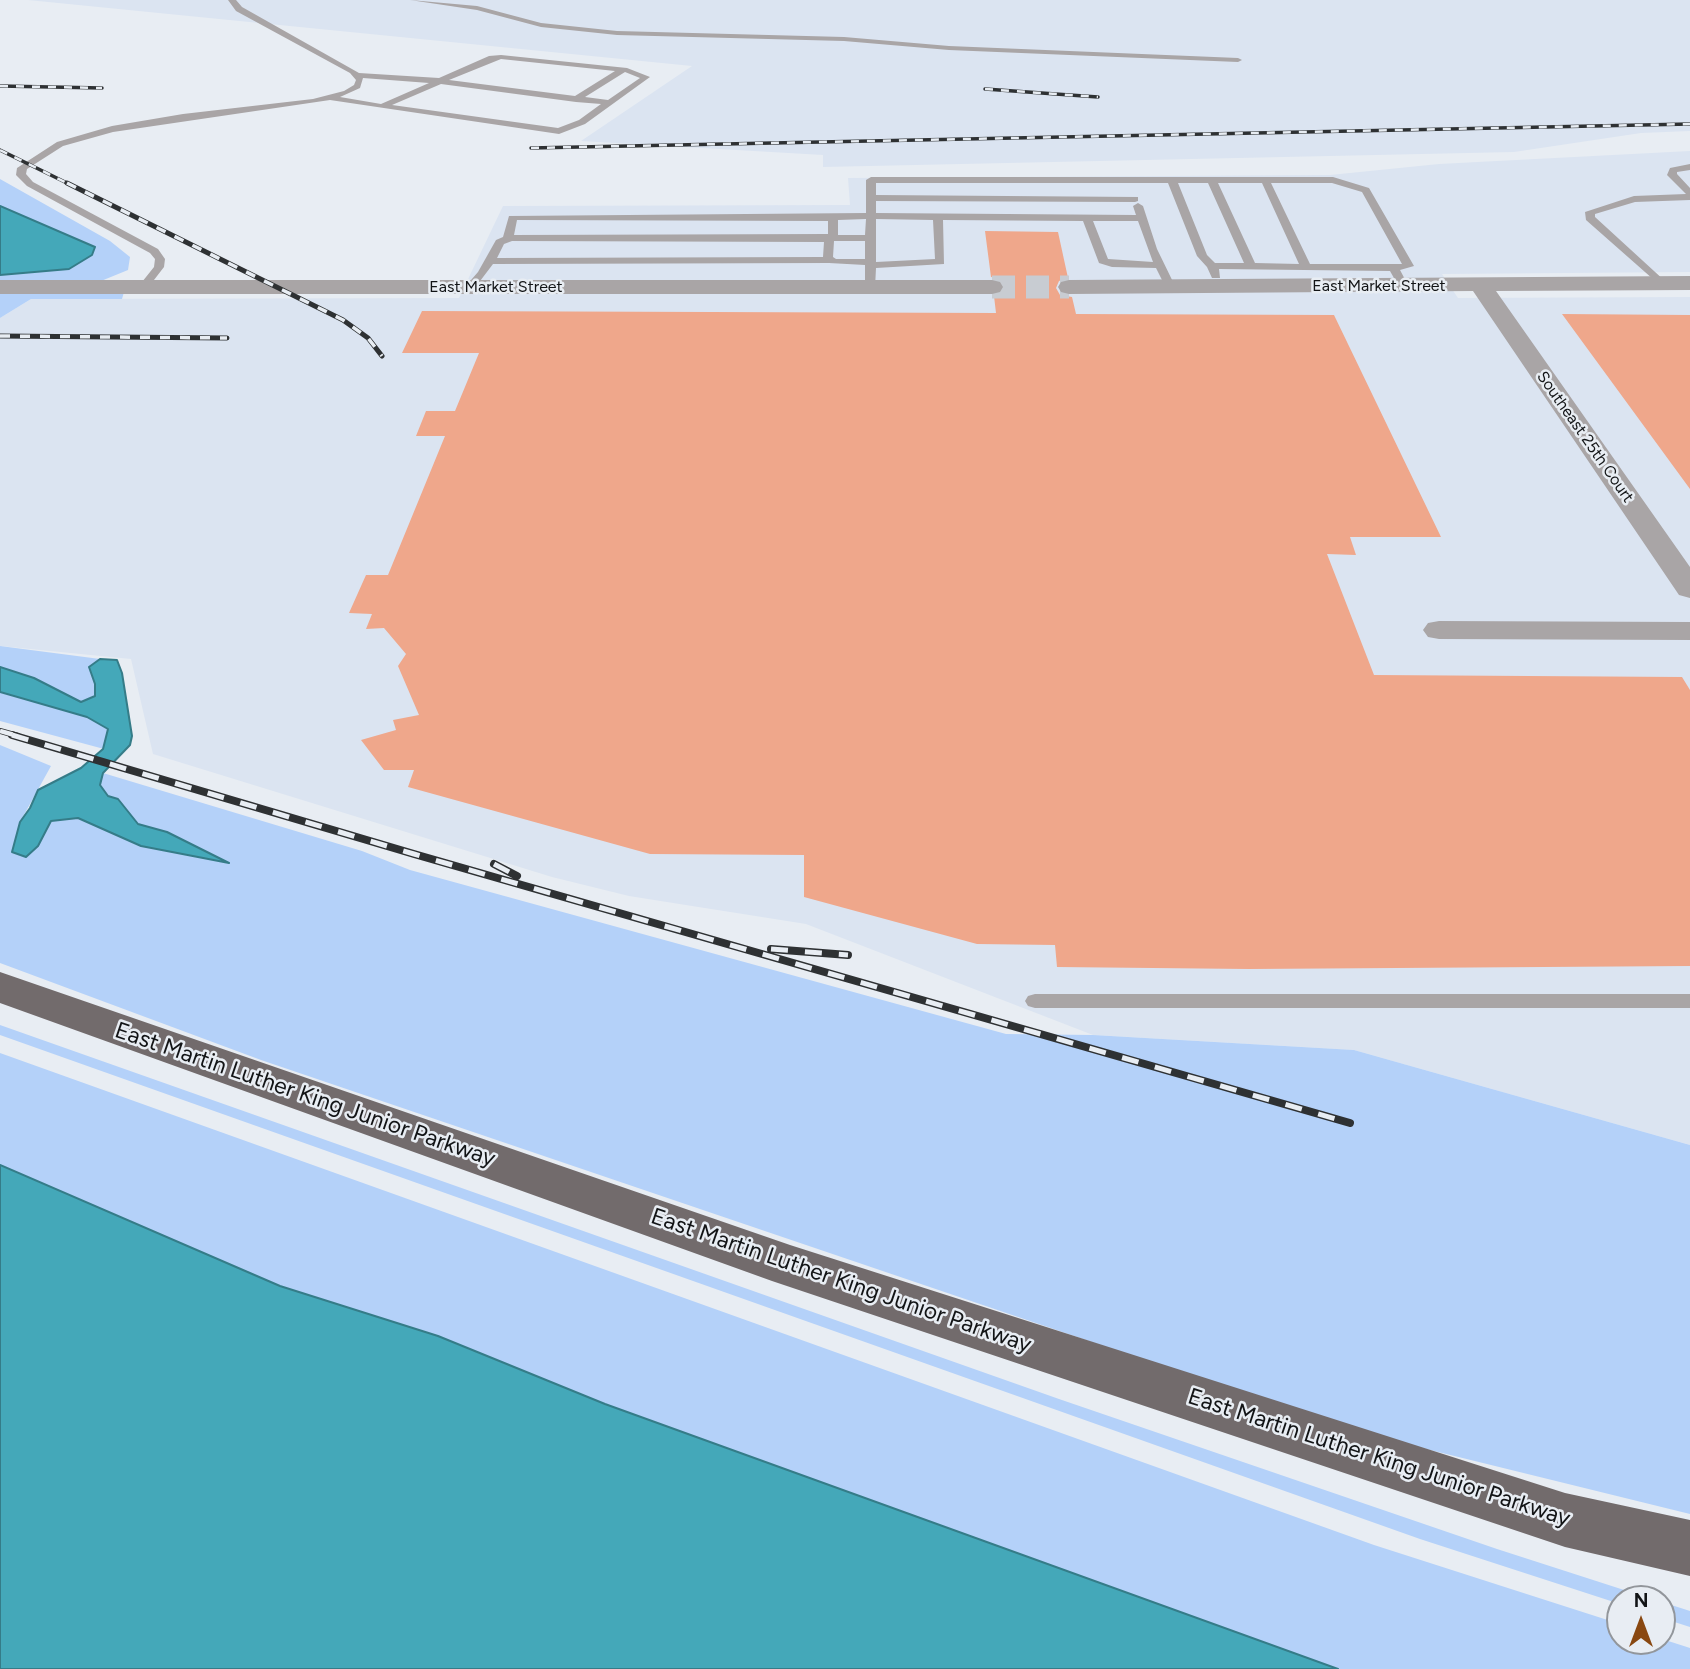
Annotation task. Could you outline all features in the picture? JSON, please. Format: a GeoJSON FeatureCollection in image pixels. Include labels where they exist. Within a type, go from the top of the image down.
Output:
{"type":"FeatureCollection","features":[{"type":"Feature","properties":{"kind":"main road","name":"East Martin Luther King Junior Parkway"},"geometry":{"type":"LineString","coordinates":[[0,988],[803,1271],[1565,1520],[1690,1548]]}},
{"type":"Feature","properties":{"kind":"street","name":"East Market Street"},"geometry":{"type":"LineString","coordinates":[[1069,287],[1170,286],[1216,276],[1398,277],[1480,285],[1690,283]]}},
{"type":"Feature","properties":{"kind":"street","name":"Southeast 25th Court"},"geometry":{"type":"LineString","coordinates":[[1480,285],[1690,589]]}},
{"type":"Feature","properties":{"kind":"street","name":"East Market Street"},"geometry":{"type":"LineString","coordinates":[[0,287],[992,287]]}},
{"type":"Feature","properties":{"kind":"street"},"geometry":{"type":"LineString","coordinates":[[1440,630],[1690,631]]}},
{"type":"Feature","properties":{"kind":"lane"},"geometry":{"type":"LineString","coordinates":[[143,287],[159,267],[160,258],[154,251],[30,184],[22,175],[22,169],[61,145],[112,129],[331,99],[354,90],[360,80],[355,75],[239,9],[232,0]]}},
{"type":"Feature","properties":{"kind":"lane"},"geometry":{"type":"LineString","coordinates":[[414,0],[477,8],[541,25],[617,33],[844,39],[948,48],[1238,60]]}},
{"type":"Feature","properties":{"kind":"lane"},"geometry":{"type":"LineString","coordinates":[[331,99],[559,131],[568,129],[610,103],[646,77],[623,70],[501,57],[492,58],[383,106]]}},
{"type":"Feature","properties":{"kind":"lane"},"geometry":{"type":"LineString","coordinates":[[576,99],[623,70]]}},
{"type":"Feature","properties":{"kind":"lane"},"geometry":{"type":"LineString","coordinates":[[355,75],[439,82],[610,103]]}},
{"type":"Feature","properties":{"kind":"lane"},"geometry":{"type":"LineString","coordinates":[[1690,167],[1673,170],[1672,175],[1690,195]]}},
{"type":"Feature","properties":{"kind":"lane"},"geometry":{"type":"LineString","coordinates":[[870,288],[871,180],[1172,180],[1212,180],[1265,180],[1333,180],[1366,190],[1409,266],[1398,277],[1306,267],[1251,266],[1216,276],[1202,256],[1172,180]]}},
{"type":"Feature","properties":{"kind":"lane"},"geometry":{"type":"LineString","coordinates":[[1129,180],[1159,265],[1170,286]]}},
{"type":"Feature","properties":{"kind":"lane"},"geometry":{"type":"LineString","coordinates":[[1212,180],[1251,266]]}},
{"type":"Feature","properties":{"kind":"lane"},"geometry":{"type":"LineString","coordinates":[[1265,180],[1306,267]]}},
{"type":"Feature","properties":{"kind":"lane"},"geometry":{"type":"LineString","coordinates":[[1662,284],[1590,218],[1590,212],[1634,199],[1690,195]]}},
{"type":"Feature","properties":{"kind":"lane"},"geometry":{"type":"LineString","coordinates":[[870,198],[1135,200]]}},
{"type":"Feature","properties":{"kind":"lane"},"geometry":{"type":"LineString","coordinates":[[508,238],[513,218],[519,217],[1142,218]]}},
{"type":"Feature","properties":{"kind":"lane"},"geometry":{"type":"LineString","coordinates":[[490,261],[940,262],[938,217]]}},
{"type":"Feature","properties":{"kind":"lane"},"geometry":{"type":"LineString","coordinates":[[829,260],[829,238],[834,233],[833,218]]}},
{"type":"Feature","properties":{"kind":"lane"},"geometry":{"type":"LineString","coordinates":[[1087,218],[1103,261],[1112,264],[1159,265]]}},
{"type":"Feature","properties":{"kind":"lane"},"geometry":{"type":"LineString","coordinates":[[470,287],[490,261],[500,242],[508,238],[870,238]]}},
{"type":"Feature","properties":{"kind":"lane"},"geometry":{"type":"LineString","coordinates":[[1035,1001],[1690,1002]]}},
{"type":"Feature","properties":{"kind":"shaded area"},"geometry":{"type":"Polygon","coordinates":[[[28,0],[1690,0],[1690,131],[1641,133],[1514,152],[823,167],[823,155],[581,141],[692,66],[28,0]]]}},
{"type":"Feature","properties":{"kind":"shaded area"},"geometry":{"type":"Polygon","coordinates":[[[1690,151],[1690,272],[1442,274],[1458,298],[1690,297],[1690,1145],[1354,1050],[1093,1035],[806,924],[629,896],[552,877],[153,754],[131,659],[0,646],[0,318],[31,299],[459,298],[503,206],[850,205],[848,178],[1330,175],[1439,164],[1690,151]]]}},
{"type":"Feature","properties":{"kind":"shaded area"},"geometry":{"type":"Polygon","coordinates":[[[0,179],[110,241],[130,257],[128,270],[101,281],[0,281],[0,275],[69,269],[95,247],[0,206],[0,179]]]}},
{"type":"Feature","properties":{"kind":"shaded area"},"geometry":{"type":"Polygon","coordinates":[[[0,206],[95,247],[92,255],[69,269],[0,275],[0,206]]]}},
{"type":"Feature","properties":{"kind":"shaded area"},"geometry":{"type":"Polygon","coordinates":[[[0,291],[124,292],[122,299],[31,299],[0,318],[0,291]]]}},
{"type":"Feature","properties":{"kind":"shaded area"},"geometry":{"type":"Polygon","coordinates":[[[0,646],[100,659],[89,667],[95,684],[95,696],[81,702],[34,678],[0,667],[0,646]]]}},
{"type":"Feature","properties":{"kind":"shaded area"},"geometry":{"type":"Polygon","coordinates":[[[100,659],[117,660],[122,673],[132,736],[130,745],[103,773],[100,785],[108,796],[118,799],[138,824],[167,832],[229,863],[141,846],[78,818],[51,821],[38,846],[26,857],[12,852],[20,822],[38,790],[81,768],[103,749],[108,729],[87,717],[0,692],[0,667],[34,678],[81,702],[95,696],[95,684],[89,667],[100,659]]]}},
{"type":"Feature","properties":{"kind":"shaded area"},"geometry":{"type":"Polygon","coordinates":[[[0,692],[87,717],[108,728],[104,749],[0,721],[0,692]]]}},
{"type":"Feature","properties":{"kind":"shaded area"},"geometry":{"type":"Polygon","coordinates":[[[0,745],[51,766],[20,822],[12,852],[26,857],[38,846],[51,821],[78,818],[141,846],[167,832],[138,824],[118,799],[107,796],[100,785],[103,773],[362,851],[410,870],[1006,1034],[1093,1035],[1354,1050],[1690,1145],[1690,1514],[1357,1432],[261,1060],[0,963],[0,745]]]}},
{"type":"Feature","properties":{"kind":"shaded area"},"geometry":{"type":"Polygon","coordinates":[[[0,1025],[1059,1399],[1609,1585],[1606,1585],[1606,1599],[1420,1539],[0,1035],[0,1025]]]}},
{"type":"Feature","properties":{"kind":"shaded area"},"geometry":{"type":"Polygon","coordinates":[[[0,1053],[1374,1545],[1606,1620],[1606,1655],[1676,1655],[1676,1644],[1690,1648],[1690,1669],[1338,1669],[605,1404],[438,1336],[280,1286],[0,1165],[0,1053]]]}},
{"type":"Feature","properties":{"kind":"shaded area"},"geometry":{"type":"Polygon","coordinates":[[[0,1165],[280,1286],[438,1336],[605,1404],[1338,1669],[0,1669],[0,1165]]]}},
{"type":"Feature","properties":{"kind":"shaded area"},"geometry":{"type":"Polygon","coordinates":[[[1676,1606],[1690,1611],[1690,1627],[1676,1622],[1676,1606]]]}},
{"type":"Feature","properties":{"kind":"building"},"geometry":{"type":"Polygon","coordinates":[[[985,231],[1058,232],[1068,278],[1059,281],[1056,288],[1060,295],[1072,297],[1076,314],[1334,315],[1441,537],[1350,537],[1356,555],[1327,554],[1374,675],[1682,677],[1690,690],[1690,966],[1249,969],[1057,967],[1055,945],[977,944],[804,897],[804,855],[650,854],[408,787],[414,770],[384,770],[361,740],[396,730],[393,720],[419,715],[398,666],[406,654],[384,628],[366,629],[372,614],[349,613],[366,575],[388,575],[445,436],[416,436],[426,411],[455,411],[479,353],[402,353],[422,311],[996,313],[994,296],[1002,293],[1005,286],[1001,279],[991,277],[985,231]]]}},
{"type":"Feature","properties":{"kind":"building"},"geometry":{"type":"Polygon","coordinates":[[[1562,314],[1690,315],[1690,489],[1562,314]]]}},
{"type":"Feature","properties":{"kind":"tunnel"},"geometry":{"type":"LineString","coordinates":[[992,287],[1069,287]]}},
{"type":"Feature","properties":{"kind":"railway"},"geometry":{"type":"LineString","coordinates":[[0,86],[102,88]]}},
{"type":"Feature","properties":{"kind":"railway"},"geometry":{"type":"LineString","coordinates":[[985,89],[1098,97]]}},
{"type":"Feature","properties":{"kind":"railway"},"geometry":{"type":"LineString","coordinates":[[531,148],[1690,124]]}},
{"type":"Feature","properties":{"kind":"railway"},"geometry":{"type":"LineString","coordinates":[[0,150],[71,185]]}},
{"type":"Feature","properties":{"kind":"railway"},"geometry":{"type":"LineString","coordinates":[[67,183],[343,320],[368,338],[382,356]]}},
{"type":"Feature","properties":{"kind":"railway"},"geometry":{"type":"LineString","coordinates":[[0,336],[227,338]]}},
{"type":"Feature","properties":{"kind":"railway"},"geometry":{"type":"LineString","coordinates":[[0,731],[18,736]]}},
{"type":"Feature","properties":{"kind":"railway"},"geometry":{"type":"LineString","coordinates":[[12,735],[414,854],[1350,1123]]}},
{"type":"Feature","properties":{"kind":"railway"},"geometry":{"type":"LineString","coordinates":[[494,864],[517,876]]}},
{"type":"Feature","properties":{"kind":"railway"},"geometry":{"type":"LineString","coordinates":[[771,949],[848,955]]}}]}
